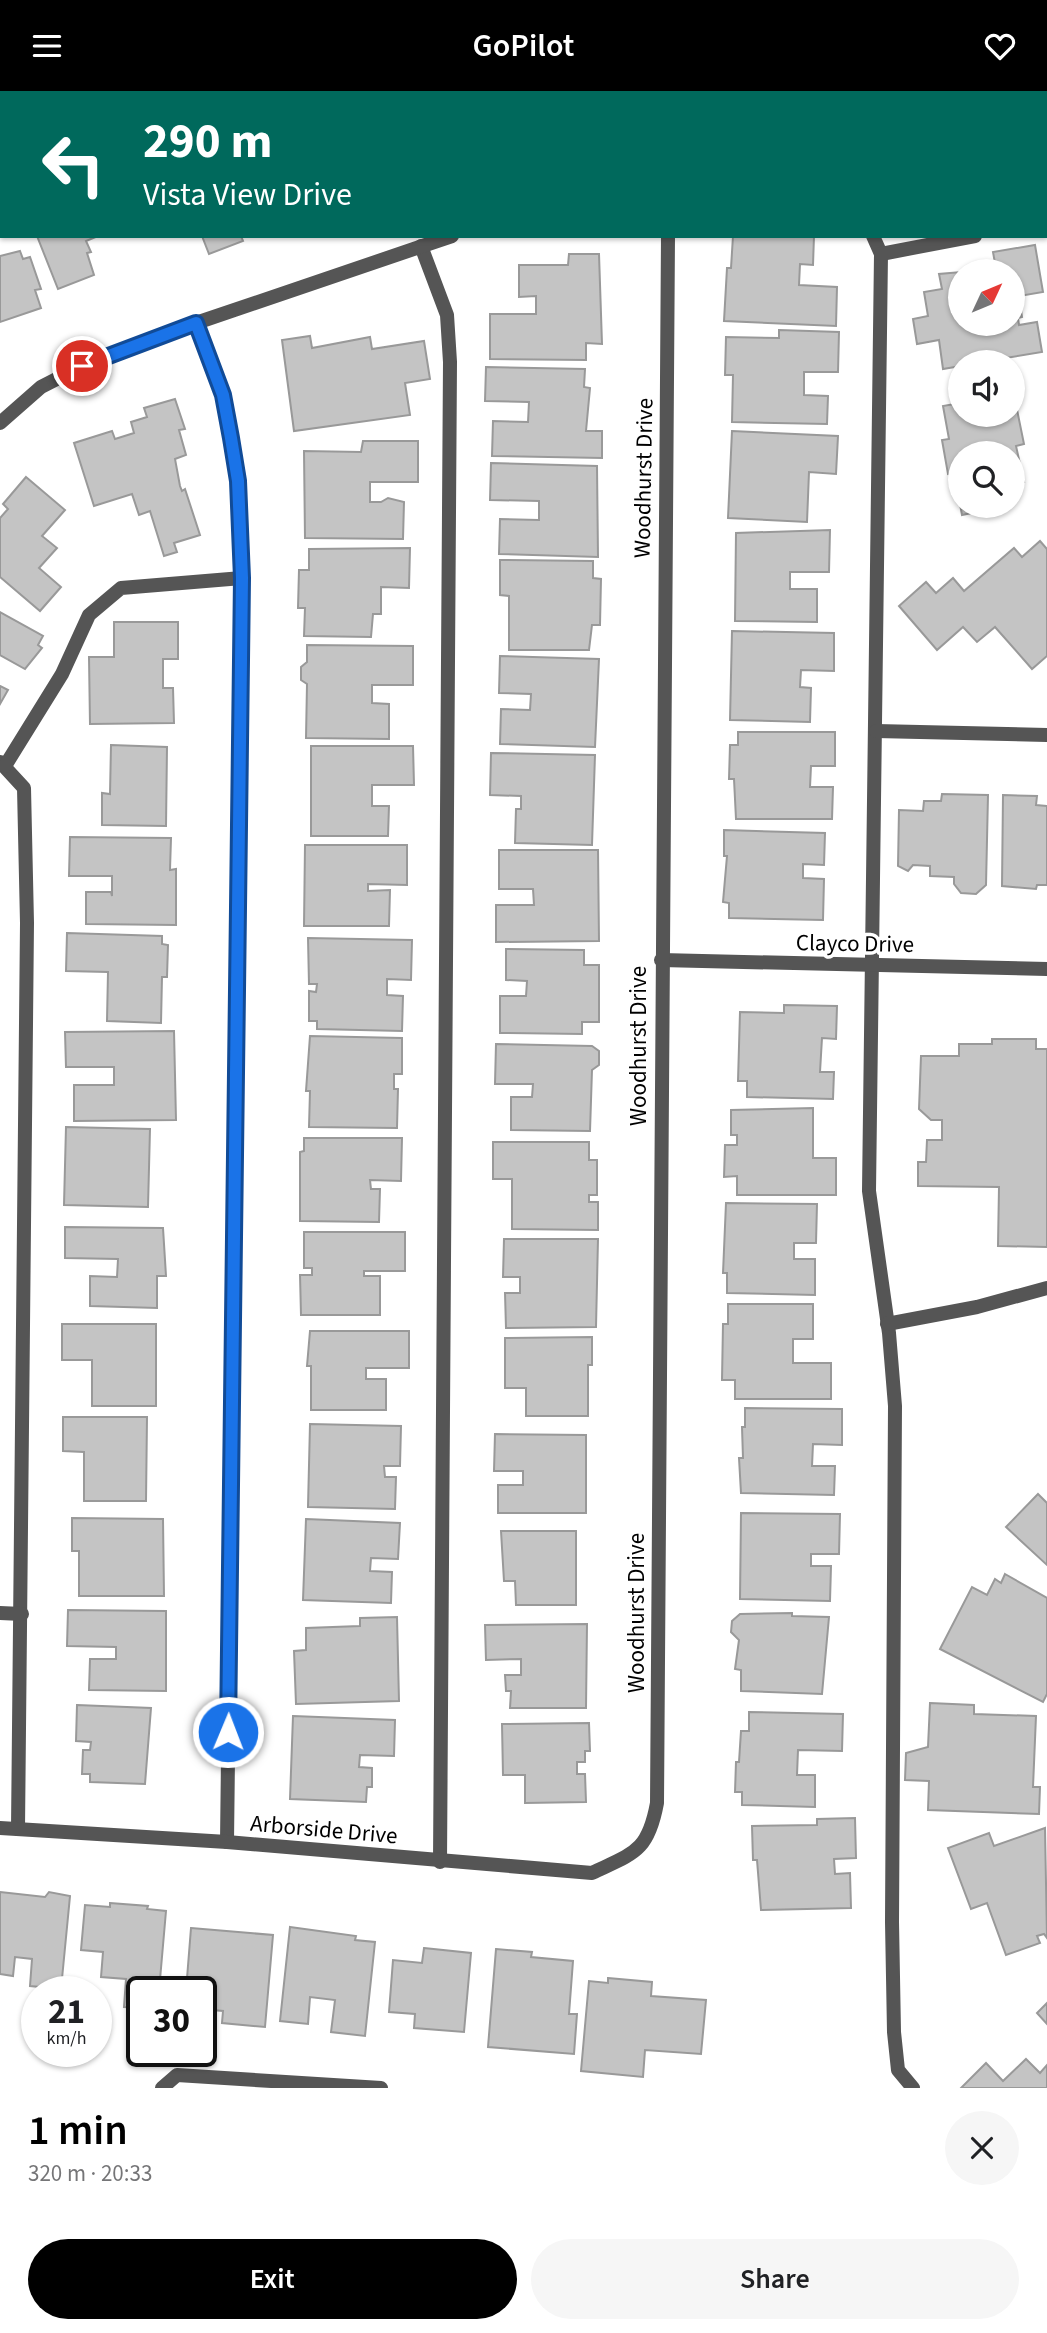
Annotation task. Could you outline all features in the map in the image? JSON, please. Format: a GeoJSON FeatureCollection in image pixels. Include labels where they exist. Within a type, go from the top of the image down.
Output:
{"type":"FeatureCollection","features":[{"type":"Feature","properties":{"kind":"street"},"geometry":{"type":"LineString","coordinates":[[0,423],[41,387],[82,366],[196,323],[446,238]]}},
{"type":"Feature","properties":{"kind":"street","name":"Woodhurst Drive"},"geometry":{"type":"LineString","coordinates":[[638,1850],[652,1828],[657,1803],[668,238]]}},
{"type":"Feature","properties":{"kind":"street"},"geometry":{"type":"LineString","coordinates":[[874,238],[881,254],[869,1191],[895,1406],[892,1922],[894,2032],[898,2070],[912,2088]]}},
{"type":"Feature","properties":{"kind":"street"},"geometry":{"type":"LineString","coordinates":[[881,254],[965,238]]}},
{"type":"Feature","properties":{"kind":"street"},"geometry":{"type":"LineString","coordinates":[[421,246],[447,315],[450,362],[440,1862]]}},
{"type":"Feature","properties":{"kind":"street"},"geometry":{"type":"LineString","coordinates":[[196,323],[225,407],[238,481],[242,578],[227,1842]]}},
{"type":"Feature","properties":{"kind":"street"},"geometry":{"type":"LineString","coordinates":[[18,1829],[27,909],[24,788],[3,764],[62,674],[89,615],[121,588],[242,578]]}},
{"type":"Feature","properties":{"kind":"street"},"geometry":{"type":"LineString","coordinates":[[876,731],[1047,735]]}},
{"type":"Feature","properties":{"kind":"street","name":"Clayco Drive"},"geometry":{"type":"LineString","coordinates":[[661,960],[1047,969]]}},
{"type":"Feature","properties":{"kind":"street"},"geometry":{"type":"LineString","coordinates":[[887,1324],[977,1307],[1047,1288]]}},
{"type":"Feature","properties":{"kind":"street"},"geometry":{"type":"LineString","coordinates":[[0,1613],[22,1614]]}},
{"type":"Feature","properties":{"kind":"street","name":"Arborside Drive"},"geometry":{"type":"LineString","coordinates":[[0,1828],[227,1842],[592,1873],[638,1850]]}},
{"type":"Feature","properties":{"kind":"street"},"geometry":{"type":"LineString","coordinates":[[162,2088],[177,2075],[381,2088]]}},
{"type":"Feature","properties":{"kind":"building"},"geometry":{"type":"Polygon","coordinates":[[[38,238],[93,238],[86,241],[91,252],[87,253],[94,275],[58,289],[38,238]]]}},
{"type":"Feature","properties":{"kind":"building"},"geometry":{"type":"Polygon","coordinates":[[[203,238],[242,238],[243,241],[209,254],[203,238]]]}},
{"type":"Feature","properties":{"kind":"building"},"geometry":{"type":"Polygon","coordinates":[[[733,238],[814,238],[813,265],[800,264],[799,285],[837,287],[836,326],[724,321],[727,268],[731,268],[733,238]]]}},
{"type":"Feature","properties":{"kind":"building"},"geometry":{"type":"Polygon","coordinates":[[[1035,245],[1043,292],[1026,295],[1026,259],[994,259],[993,252],[1035,245]]]}},
{"type":"Feature","properties":{"kind":"building"},"geometry":{"type":"Polygon","coordinates":[[[20,251],[23,259],[30,257],[41,289],[35,290],[41,308],[0,322],[0,256],[20,251]]]}},
{"type":"Feature","properties":{"kind":"building"},"geometry":{"type":"Polygon","coordinates":[[[569,254],[599,254],[602,344],[586,343],[586,360],[490,359],[490,314],[536,314],[536,296],[519,297],[519,265],[568,265],[569,254]]]}},
{"type":"Feature","properties":{"kind":"building"},"geometry":{"type":"Polygon","coordinates":[[[948,273],[948,336],[1026,336],[1026,324],[1037,322],[1042,352],[1025,355],[1025,350],[948,350],[948,368],[943,369],[939,340],[917,344],[913,319],[928,316],[924,292],[942,289],[939,274],[948,273]]]}},
{"type":"Feature","properties":{"kind":"building"},"geometry":{"type":"Polygon","coordinates":[[[779,330],[839,332],[838,372],[804,372],[804,395],[828,396],[827,424],[732,422],[733,375],[725,375],[726,337],[779,338],[779,330]]]}},
{"type":"Feature","properties":{"kind":"building"},"geometry":{"type":"Polygon","coordinates":[[[310,336],[312,348],[370,337],[372,349],[424,341],[430,379],[405,383],[410,415],[294,431],[282,340],[310,336]]]}},
{"type":"Feature","properties":{"kind":"building"},"geometry":{"type":"Polygon","coordinates":[[[486,367],[585,369],[584,387],[590,388],[586,431],[602,431],[602,458],[492,456],[493,421],[528,422],[529,402],[485,401],[486,367]]]}},
{"type":"Feature","properties":{"kind":"building"},"geometry":{"type":"Polygon","coordinates":[[[175,399],[185,429],[179,430],[186,455],[175,459],[180,486],[182,491],[185,489],[200,535],[174,543],[177,552],[164,556],[150,511],[139,515],[132,494],[94,506],[74,443],[112,431],[115,439],[134,433],[131,422],[147,417],[144,408],[175,399]]]}},
{"type":"Feature","properties":{"kind":"building"},"geometry":{"type":"Polygon","coordinates":[[[948,405],[948,427],[1021,427],[1023,441],[948,441],[948,474],[942,440],[949,439],[943,406],[948,405]]]}},
{"type":"Feature","properties":{"kind":"building"},"geometry":{"type":"Polygon","coordinates":[[[732,431],[838,436],[836,474],[809,472],[807,522],[728,518],[732,431]]]}},
{"type":"Feature","properties":{"kind":"building"},"geometry":{"type":"Polygon","coordinates":[[[363,441],[418,441],[418,482],[370,482],[370,502],[381,502],[388,498],[404,502],[403,539],[305,538],[304,451],[361,452],[363,441]]]}},
{"type":"Feature","properties":{"kind":"building"},"geometry":{"type":"Polygon","coordinates":[[[491,463],[597,466],[598,557],[499,554],[500,519],[539,520],[539,501],[490,500],[491,463]]]}},
{"type":"Feature","properties":{"kind":"building"},"geometry":{"type":"Polygon","coordinates":[[[26,477],[65,510],[42,536],[57,548],[39,568],[61,587],[40,611],[0,577],[0,518],[8,509],[3,504],[26,477]]]}},
{"type":"Feature","properties":{"kind":"building"},"geometry":{"type":"Polygon","coordinates":[[[830,530],[829,572],[790,572],[790,589],[817,589],[817,622],[735,621],[736,533],[830,530]]]}},
{"type":"Feature","properties":{"kind":"building"},"geometry":{"type":"Polygon","coordinates":[[[1040,541],[1047,549],[1047,656],[1032,669],[995,627],[977,642],[963,627],[937,650],[899,606],[926,582],[936,593],[953,578],[964,591],[1014,548],[1022,557],[1040,541]]]}},
{"type":"Feature","properties":{"kind":"building"},"geometry":{"type":"Polygon","coordinates":[[[410,548],[409,588],[381,587],[381,614],[373,614],[371,637],[304,636],[305,608],[298,608],[299,570],[309,570],[309,549],[410,548]]]}},
{"type":"Feature","properties":{"kind":"building"},"geometry":{"type":"Polygon","coordinates":[[[500,560],[593,561],[593,578],[601,579],[600,625],[592,625],[589,650],[509,650],[509,596],[500,595],[500,560]]]}},
{"type":"Feature","properties":{"kind":"building"},"geometry":{"type":"Polygon","coordinates":[[[0,612],[43,636],[38,645],[42,648],[25,669],[0,655],[0,612]]]}},
{"type":"Feature","properties":{"kind":"building"},"geometry":{"type":"Polygon","coordinates":[[[114,622],[178,622],[178,659],[163,659],[163,688],[173,688],[174,723],[90,724],[89,657],[114,657],[114,622]]]}},
{"type":"Feature","properties":{"kind":"building"},"geometry":{"type":"Polygon","coordinates":[[[732,631],[834,633],[834,671],[801,670],[800,687],[811,688],[810,722],[730,720],[732,631]]]}},
{"type":"Feature","properties":{"kind":"building"},"geometry":{"type":"Polygon","coordinates":[[[307,645],[413,646],[413,685],[372,685],[372,703],[389,704],[389,739],[306,738],[307,684],[301,680],[301,667],[307,662],[307,645]]]}},
{"type":"Feature","properties":{"kind":"building"},"geometry":{"type":"Polygon","coordinates":[[[500,656],[599,659],[595,747],[500,744],[501,709],[530,710],[531,694],[499,693],[500,656]]]}},
{"type":"Feature","properties":{"kind":"building"},"geometry":{"type":"Polygon","coordinates":[[[0,686],[8,690],[0,704],[0,686]]]}},
{"type":"Feature","properties":{"kind":"building"},"geometry":{"type":"Polygon","coordinates":[[[738,732],[835,732],[835,766],[811,766],[810,787],[833,787],[832,819],[736,819],[734,779],[729,779],[730,745],[738,745],[738,732]]]}},
{"type":"Feature","properties":{"kind":"building"},"geometry":{"type":"Polygon","coordinates":[[[111,745],[167,747],[166,826],[102,825],[102,793],[110,794],[111,745]]]}},
{"type":"Feature","properties":{"kind":"building"},"geometry":{"type":"Polygon","coordinates":[[[311,746],[413,746],[414,785],[372,785],[372,806],[389,806],[388,836],[311,836],[311,746]]]}},
{"type":"Feature","properties":{"kind":"building"},"geometry":{"type":"Polygon","coordinates":[[[491,753],[595,755],[592,845],[515,843],[516,809],[521,809],[521,796],[490,795],[491,753]]]}},
{"type":"Feature","properties":{"kind":"building"},"geometry":{"type":"Polygon","coordinates":[[[942,794],[988,795],[986,885],[976,894],[961,893],[954,884],[954,877],[930,876],[930,866],[913,865],[908,871],[898,866],[899,810],[923,811],[924,801],[941,801],[942,794]]]}},
{"type":"Feature","properties":{"kind":"building"},"geometry":{"type":"Polygon","coordinates":[[[1003,795],[1037,796],[1036,805],[1047,806],[1047,885],[1037,885],[1036,889],[1002,886],[1003,795]]]}},
{"type":"Feature","properties":{"kind":"building"},"geometry":{"type":"Polygon","coordinates":[[[724,830],[825,833],[824,865],[803,864],[803,878],[824,879],[823,920],[729,918],[729,903],[723,902],[727,856],[724,856],[724,830]]]}},
{"type":"Feature","properties":{"kind":"building"},"geometry":{"type":"Polygon","coordinates":[[[70,837],[171,838],[170,870],[176,869],[176,925],[86,924],[86,892],[111,892],[112,896],[112,876],[69,876],[70,837]]]}},
{"type":"Feature","properties":{"kind":"building"},"geometry":{"type":"Polygon","coordinates":[[[305,845],[407,845],[407,885],[368,884],[368,891],[390,890],[389,926],[304,926],[305,845]]]}},
{"type":"Feature","properties":{"kind":"building"},"geometry":{"type":"Polygon","coordinates":[[[499,850],[598,850],[599,941],[496,942],[496,905],[534,905],[533,889],[499,889],[499,850]]]}},
{"type":"Feature","properties":{"kind":"building"},"geometry":{"type":"Polygon","coordinates":[[[67,933],[162,936],[162,944],[168,945],[167,977],[162,977],[161,1023],[107,1021],[108,972],[66,971],[67,933]]]}},
{"type":"Feature","properties":{"kind":"building"},"geometry":{"type":"Polygon","coordinates":[[[308,938],[412,940],[411,980],[387,979],[387,995],[403,996],[402,1031],[317,1029],[317,1021],[309,1021],[309,991],[316,992],[317,984],[309,984],[308,938]]]}},
{"type":"Feature","properties":{"kind":"building"},"geometry":{"type":"Polygon","coordinates":[[[506,949],[584,950],[584,965],[599,965],[599,1022],[582,1022],[582,1034],[500,1033],[500,996],[526,996],[527,981],[506,980],[506,949]]]}},
{"type":"Feature","properties":{"kind":"building"},"geometry":{"type":"Polygon","coordinates":[[[784,1005],[837,1006],[836,1039],[822,1038],[820,1072],[834,1072],[833,1099],[747,1097],[747,1081],[738,1081],[740,1012],[784,1013],[784,1005]]]}},
{"type":"Feature","properties":{"kind":"building"},"geometry":{"type":"Polygon","coordinates":[[[174,1031],[176,1120],[74,1121],[74,1085],[114,1085],[114,1067],[66,1067],[65,1032],[174,1031]]]}},
{"type":"Feature","properties":{"kind":"building"},"geometry":{"type":"Polygon","coordinates":[[[310,1036],[402,1038],[402,1074],[394,1074],[394,1089],[398,1089],[397,1128],[309,1127],[310,1091],[306,1091],[310,1036]]]}},
{"type":"Feature","properties":{"kind":"building"},"geometry":{"type":"Polygon","coordinates":[[[992,1039],[1036,1039],[1036,1049],[1047,1049],[1047,1247],[998,1246],[999,1187],[918,1186],[918,1162],[926,1162],[927,1140],[942,1140],[942,1120],[931,1120],[919,1109],[921,1056],[959,1056],[959,1044],[992,1044],[992,1039]]]}},
{"type":"Feature","properties":{"kind":"building"},"geometry":{"type":"Polygon","coordinates":[[[496,1044],[592,1046],[599,1051],[599,1065],[592,1070],[590,1131],[511,1130],[511,1097],[532,1097],[533,1084],[495,1084],[496,1044]]]}},
{"type":"Feature","properties":{"kind":"building"},"geometry":{"type":"Polygon","coordinates":[[[813,1108],[813,1158],[836,1158],[836,1195],[737,1195],[737,1176],[724,1177],[725,1145],[737,1145],[737,1135],[731,1135],[731,1110],[813,1108]]]}},
{"type":"Feature","properties":{"kind":"building"},"geometry":{"type":"Polygon","coordinates":[[[66,1127],[150,1129],[148,1207],[64,1205],[66,1127]]]}},
{"type":"Feature","properties":{"kind":"building"},"geometry":{"type":"Polygon","coordinates":[[[304,1138],[402,1138],[401,1181],[370,1180],[371,1189],[380,1189],[379,1222],[300,1221],[300,1152],[304,1151],[304,1138]]]}},
{"type":"Feature","properties":{"kind":"building"},"geometry":{"type":"Polygon","coordinates":[[[493,1142],[589,1142],[589,1160],[597,1160],[597,1195],[589,1195],[589,1202],[598,1202],[598,1230],[512,1229],[512,1179],[493,1179],[493,1142]]]}},
{"type":"Feature","properties":{"kind":"building"},"geometry":{"type":"Polygon","coordinates":[[[726,1203],[817,1204],[816,1243],[794,1243],[794,1259],[815,1259],[815,1295],[727,1293],[727,1273],[723,1273],[726,1203]]]}},
{"type":"Feature","properties":{"kind":"building"},"geometry":{"type":"Polygon","coordinates":[[[65,1227],[163,1228],[166,1276],[157,1276],[157,1308],[90,1306],[90,1276],[117,1277],[118,1259],[65,1258],[65,1227]]]}},
{"type":"Feature","properties":{"kind":"building"},"geometry":{"type":"Polygon","coordinates":[[[304,1232],[405,1232],[405,1271],[364,1271],[364,1276],[380,1276],[380,1315],[301,1315],[300,1275],[312,1275],[312,1268],[304,1268],[304,1232]]]}},
{"type":"Feature","properties":{"kind":"building"},"geometry":{"type":"Polygon","coordinates":[[[504,1239],[598,1239],[596,1327],[506,1328],[505,1293],[520,1293],[520,1277],[503,1277],[504,1239]]]}},
{"type":"Feature","properties":{"kind":"building"},"geometry":{"type":"Polygon","coordinates":[[[728,1304],[813,1304],[813,1339],[793,1339],[793,1363],[831,1363],[831,1399],[735,1399],[735,1380],[722,1380],[723,1324],[728,1324],[728,1304]]]}},
{"type":"Feature","properties":{"kind":"building"},"geometry":{"type":"Polygon","coordinates":[[[62,1324],[156,1324],[156,1406],[92,1406],[92,1360],[62,1360],[62,1324]]]}},
{"type":"Feature","properties":{"kind":"building"},"geometry":{"type":"Polygon","coordinates":[[[310,1331],[409,1331],[409,1368],[366,1368],[366,1379],[386,1379],[386,1410],[311,1410],[311,1366],[307,1366],[310,1331]]]}},
{"type":"Feature","properties":{"kind":"building"},"geometry":{"type":"Polygon","coordinates":[[[592,1337],[592,1365],[588,1365],[588,1416],[526,1416],[526,1388],[505,1388],[505,1338],[592,1337]]]}},
{"type":"Feature","properties":{"kind":"building"},"geometry":{"type":"Polygon","coordinates":[[[745,1408],[842,1409],[842,1445],[813,1444],[812,1466],[835,1466],[834,1495],[741,1493],[739,1458],[743,1458],[742,1427],[745,1427],[745,1408]]]}},
{"type":"Feature","properties":{"kind":"building"},"geometry":{"type":"Polygon","coordinates":[[[63,1417],[147,1417],[146,1501],[84,1501],[84,1452],[63,1451],[63,1417]]]}},
{"type":"Feature","properties":{"kind":"building"},"geometry":{"type":"Polygon","coordinates":[[[310,1424],[401,1426],[400,1466],[384,1466],[385,1477],[396,1477],[395,1509],[308,1507],[310,1424]]]}},
{"type":"Feature","properties":{"kind":"building"},"geometry":{"type":"Polygon","coordinates":[[[495,1434],[586,1435],[586,1513],[498,1513],[498,1485],[523,1485],[523,1471],[494,1471],[495,1434]]]}},
{"type":"Feature","properties":{"kind":"building"},"geometry":{"type":"Polygon","coordinates":[[[1038,1494],[1047,1503],[1047,1565],[1006,1527],[1038,1494]]]}},
{"type":"Feature","properties":{"kind":"building"},"geometry":{"type":"Polygon","coordinates":[[[741,1513],[840,1514],[839,1554],[811,1554],[811,1566],[831,1566],[830,1601],[740,1599],[741,1513]]]}},
{"type":"Feature","properties":{"kind":"building"},"geometry":{"type":"Polygon","coordinates":[[[72,1518],[163,1519],[164,1596],[79,1596],[79,1551],[72,1551],[72,1518]]]}},
{"type":"Feature","properties":{"kind":"building"},"geometry":{"type":"Polygon","coordinates":[[[306,1519],[400,1523],[398,1559],[371,1558],[370,1571],[392,1572],[391,1603],[303,1600],[306,1519]]]}},
{"type":"Feature","properties":{"kind":"building"},"geometry":{"type":"Polygon","coordinates":[[[501,1531],[576,1531],[576,1605],[516,1605],[515,1581],[504,1581],[501,1531]]]}},
{"type":"Feature","properties":{"kind":"building"},"geometry":{"type":"Polygon","coordinates":[[[1005,1574],[1047,1598],[1047,1694],[1043,1702],[940,1649],[972,1587],[987,1595],[995,1579],[1001,1583],[1005,1574]]]}},
{"type":"Feature","properties":{"kind":"building"},"geometry":{"type":"Polygon","coordinates":[[[68,1610],[166,1611],[166,1691],[89,1690],[90,1659],[116,1659],[116,1647],[67,1646],[68,1610]]]}},
{"type":"Feature","properties":{"kind":"building"},"geometry":{"type":"Polygon","coordinates":[[[792,1613],[792,1616],[829,1617],[822,1694],[741,1691],[741,1670],[735,1669],[739,1640],[731,1632],[732,1621],[740,1614],[792,1613]]]}},
{"type":"Feature","properties":{"kind":"building"},"geometry":{"type":"Polygon","coordinates":[[[397,1617],[399,1701],[296,1704],[294,1651],[306,1650],[306,1628],[360,1626],[360,1618],[397,1617]]]}},
{"type":"Feature","properties":{"kind":"building"},"geometry":{"type":"Polygon","coordinates":[[[587,1624],[586,1708],[510,1708],[511,1691],[506,1691],[505,1675],[521,1675],[521,1659],[486,1660],[485,1625],[587,1624]]]}},
{"type":"Feature","properties":{"kind":"building"},"geometry":{"type":"Polygon","coordinates":[[[930,1703],[974,1705],[974,1714],[1036,1716],[1033,1787],[1040,1787],[1039,1814],[928,1810],[929,1781],[905,1780],[906,1753],[928,1747],[930,1703]]]}},
{"type":"Feature","properties":{"kind":"building"},"geometry":{"type":"Polygon","coordinates":[[[77,1705],[151,1708],[145,1784],[90,1782],[90,1774],[82,1774],[83,1750],[90,1750],[91,1742],[76,1741],[77,1705]]]}},
{"type":"Feature","properties":{"kind":"building"},"geometry":{"type":"Polygon","coordinates":[[[749,1712],[843,1714],[842,1751],[798,1750],[797,1775],[815,1775],[815,1807],[742,1805],[742,1792],[735,1792],[736,1762],[739,1762],[741,1731],[749,1731],[749,1712]]]}},
{"type":"Feature","properties":{"kind":"building"},"geometry":{"type":"Polygon","coordinates":[[[293,1716],[395,1720],[394,1756],[360,1755],[359,1767],[372,1768],[372,1787],[367,1787],[366,1802],[290,1799],[293,1716]]]}},
{"type":"Feature","properties":{"kind":"building"},"geometry":{"type":"Polygon","coordinates":[[[589,1723],[590,1751],[585,1751],[585,1762],[577,1762],[577,1774],[585,1774],[586,1802],[525,1803],[525,1775],[503,1775],[502,1724],[589,1723]]]}},
{"type":"Feature","properties":{"kind":"building"},"geometry":{"type":"Polygon","coordinates":[[[855,1818],[856,1858],[834,1859],[835,1874],[850,1873],[851,1908],[761,1910],[757,1860],[753,1860],[752,1826],[817,1825],[817,1819],[855,1818]]]}},
{"type":"Feature","properties":{"kind":"building"},"geometry":{"type":"Polygon","coordinates":[[[1045,1828],[1047,1938],[1044,1934],[1037,1936],[1040,1943],[1006,1955],[987,1903],[971,1909],[948,1848],[989,1833],[994,1846],[1045,1828]]]}},
{"type":"Feature","properties":{"kind":"building"},"geometry":{"type":"Polygon","coordinates":[[[0,1892],[45,1897],[49,1892],[70,1896],[62,1976],[31,1976],[32,1959],[15,1957],[13,1976],[0,1974],[0,1892]]]}},
{"type":"Feature","properties":{"kind":"building"},"geometry":{"type":"Polygon","coordinates":[[[110,1903],[148,1906],[147,1909],[166,1911],[160,1976],[126,1976],[126,1979],[101,1976],[103,1952],[81,1950],[85,1905],[110,1907],[110,1903]]]}},
{"type":"Feature","properties":{"kind":"building"},"geometry":{"type":"Polygon","coordinates":[[[290,1927],[356,1936],[355,1940],[375,1942],[365,2036],[331,2032],[335,2000],[310,1997],[308,2024],[280,2021],[290,1927]]]}},
{"type":"Feature","properties":{"kind":"building"},"geometry":{"type":"Polygon","coordinates":[[[191,1928],[273,1935],[265,2027],[222,2023],[223,2011],[217,2010],[217,1976],[187,1976],[191,1928]]]}},
{"type":"Feature","properties":{"kind":"building"},"geometry":{"type":"Polygon","coordinates":[[[424,1948],[471,1953],[464,2032],[414,2028],[415,2014],[389,2012],[393,1960],[422,1963],[424,1948]]]}},
{"type":"Feature","properties":{"kind":"building"},"geometry":{"type":"Polygon","coordinates":[[[496,1949],[532,1952],[531,1957],[573,1961],[569,2014],[577,2014],[574,2054],[488,2047],[496,1949]]]}},
{"type":"Feature","properties":{"kind":"building"},"geometry":{"type":"Polygon","coordinates":[[[608,1978],[652,1982],[651,1996],[706,2000],[701,2054],[645,2050],[643,2077],[581,2071],[589,1981],[608,1983],[608,1978]]]}},
{"type":"Feature","properties":{"kind":"building"},"geometry":{"type":"Polygon","coordinates":[[[1047,2003],[1047,2024],[1037,2013],[1047,2003]]]}},
{"type":"Feature","properties":{"kind":"building"},"geometry":{"type":"Polygon","coordinates":[[[1026,2059],[1040,2073],[1047,2065],[1047,2088],[961,2088],[986,2063],[1003,2081],[1026,2059]]]}},
{"type":"Feature","properties":{"kind":"route"},"geometry":{"type":"LineString","coordinates":[[82,366],[196,323],[223,395],[238,481],[242,578],[228,1732]]}}]}
